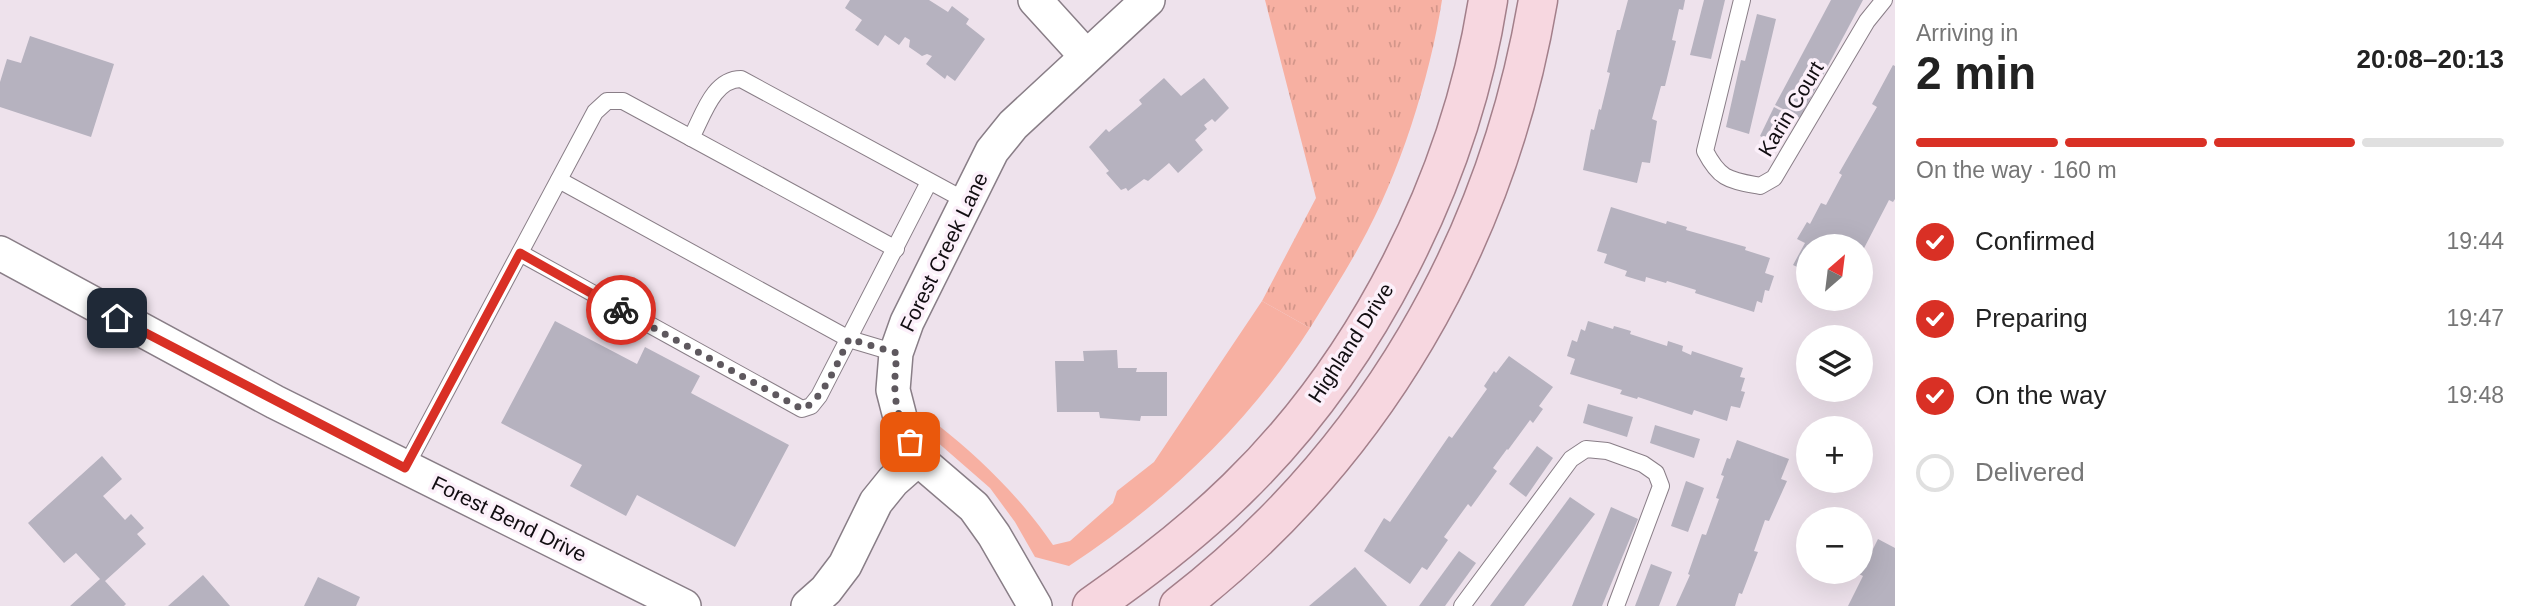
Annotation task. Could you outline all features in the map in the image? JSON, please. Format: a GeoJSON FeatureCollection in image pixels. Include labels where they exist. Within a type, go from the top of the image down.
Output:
{"type":"FeatureCollection","features":[{"type":"Feature","properties":{"kind":"main road","name":"Highland Drive"},"geometry":{"type":"LineString","coordinates":[[1092,606],[1149,567],[1238,488],[1311,407],[1342,363],[1395,272],[1440,176],[1472,75],[1488,0]]}},
{"type":"Feature","properties":{"kind":"main road"},"geometry":{"type":"LineString","coordinates":[[1179,606],[1244,551],[1291,505],[1336,453],[1411,349],[1463,250],[1494,174],[1515,110],[1538,0]]}},
{"type":"Feature","properties":{"kind":"street"},"geometry":{"type":"LineString","coordinates":[[1035,0],[1086,56]]}},
{"type":"Feature","properties":{"kind":"street","name":"Forest Creek Lane"},"geometry":{"type":"LineString","coordinates":[[1035,606],[994,535],[974,507],[918,459],[902,425],[893,390],[897,353],[907,322],[992,151],[1013,125],[1148,0]]}},
{"type":"Feature","properties":{"kind":"street","name":"Forest Bend Drive"},"geometry":{"type":"LineString","coordinates":[[0,253],[263,396],[684,606]]}},
{"type":"Feature","properties":{"kind":"street"},"geometry":{"type":"LineString","coordinates":[[808,606],[826,590],[845,565],[876,502],[893,481],[918,459]]}},
{"type":"Feature","properties":{"kind":"lane","name":"Karin Court"},"geometry":{"type":"LineString","coordinates":[[1742,0],[1705,151],[1715,170],[1733,181],[1760,186],[1774,178],[1867,21],[1884,0]]}},
{"type":"Feature","properties":{"kind":"lane"},"geometry":{"type":"LineString","coordinates":[[691,138],[716,91],[732,79],[741,79],[968,202]]}},
{"type":"Feature","properties":{"kind":"lane"},"geometry":{"type":"LineString","coordinates":[[405,468],[595,112],[607,101],[623,101],[896,249]]}},
{"type":"Feature","properties":{"kind":"lane"},"geometry":{"type":"LineString","coordinates":[[558,180],[849,339],[897,353]]}},
{"type":"Feature","properties":{"kind":"lane"},"geometry":{"type":"LineString","coordinates":[[520,253],[802,409],[811,405],[819,396],[929,182]]}},
{"type":"Feature","properties":{"kind":"lane"},"geometry":{"type":"LineString","coordinates":[[1462,606],[1571,459],[1586,449],[1607,451],[1643,464],[1656,473],[1661,486],[1616,606]]}},
{"type":"Feature","properties":{"kind":"green space"},"geometry":{"type":"Polygon","coordinates":[[[1265,0],[1442,0],[1421,94],[1388,189],[1354,255],[1310,328],[1262,301],[1316,198],[1265,0]]]}},
{"type":"Feature","properties":{"kind":"green space"},"geometry":{"type":"Polygon","coordinates":[[[1262,301],[1310,328],[1286,363],[1232,429],[1171,488],[1104,542],[1069,566],[1035,557],[1015,522],[990,488],[928,434],[938,425],[970,452],[1000,480],[1053,545],[1070,541],[1113,503],[1117,491],[1154,462],[1262,301]]]}},
{"type":"Feature","properties":{"kind":"building"},"geometry":{"type":"Polygon","coordinates":[[[850,0],[929,0],[948,12],[952,6],[969,19],[966,24],[985,39],[955,81],[947,75],[945,79],[926,64],[932,56],[922,56],[909,47],[910,40],[905,37],[899,45],[885,35],[878,46],[855,30],[862,20],[845,8],[850,0]]]}},
{"type":"Feature","properties":{"kind":"building"},"geometry":{"type":"Polygon","coordinates":[[[1628,0],[1685,0],[1683,10],[1679,9],[1672,40],[1676,41],[1665,86],[1661,86],[1652,119],[1657,121],[1650,163],[1642,162],[1637,183],[1583,170],[1591,129],[1594,130],[1599,109],[1601,110],[1610,73],[1607,72],[1617,30],[1620,30],[1628,0]]]}},
{"type":"Feature","properties":{"kind":"building"},"geometry":{"type":"Polygon","coordinates":[[[1704,0],[1725,0],[1711,59],[1690,55],[1704,0]]]}},
{"type":"Feature","properties":{"kind":"building"},"geometry":{"type":"Polygon","coordinates":[[[1831,0],[1863,0],[1800,118],[1775,105],[1831,0]]]}},
{"type":"Feature","properties":{"kind":"building"},"geometry":{"type":"Polygon","coordinates":[[[1757,14],[1776,19],[1749,134],[1726,127],[1741,60],[1745,61],[1757,14]]]}},
{"type":"Feature","properties":{"kind":"building"},"geometry":{"type":"Polygon","coordinates":[[[30,36],[114,64],[91,137],[0,107],[0,82],[7,59],[21,63],[30,36]]]}},
{"type":"Feature","properties":{"kind":"building"},"geometry":{"type":"Polygon","coordinates":[[[1893,65],[1895,66],[1895,199],[1893,202],[1889,200],[1871,234],[1800,234],[1807,222],[1810,224],[1821,203],[1826,205],[1842,175],[1839,173],[1877,107],[1872,104],[1893,65]]]}},
{"type":"Feature","properties":{"kind":"building"},"geometry":{"type":"Polygon","coordinates":[[[1164,78],[1181,96],[1204,78],[1229,108],[1215,122],[1212,119],[1204,125],[1207,129],[1195,140],[1203,150],[1178,173],[1169,163],[1148,181],[1144,179],[1128,191],[1126,188],[1121,190],[1089,147],[1106,129],[1109,132],[1142,104],[1139,100],[1164,78]]]}},
{"type":"Feature","properties":{"kind":"building"},"geometry":{"type":"Polygon","coordinates":[[[1774,107],[1793,117],[1778,145],[1760,136],[1774,107]]]}},
{"type":"Feature","properties":{"kind":"building"},"geometry":{"type":"Polygon","coordinates":[[[1611,207],[1666,224],[1667,221],[1687,227],[1686,230],[1746,247],[1745,250],[1770,258],[1765,273],[1774,276],[1769,291],[1765,290],[1762,303],[1757,301],[1754,312],[1667,281],[1666,283],[1646,277],[1645,282],[1625,276],[1627,271],[1604,263],[1607,254],[1597,251],[1611,207]]]}},
{"type":"Feature","properties":{"kind":"building"},"geometry":{"type":"Polygon","coordinates":[[[555,321],[637,364],[645,347],[700,376],[691,393],[789,445],[735,547],[637,495],[626,516],[570,486],[582,465],[501,423],[555,321]]]}},
{"type":"Feature","properties":{"kind":"building"},"geometry":{"type":"Polygon","coordinates":[[[1588,321],[1613,329],[1614,326],[1631,331],[1630,334],[1667,346],[1668,341],[1683,346],[1682,351],[1691,355],[1692,351],[1743,368],[1740,377],[1745,378],[1741,391],[1745,392],[1740,408],[1731,406],[1727,421],[1694,410],[1692,415],[1638,397],[1637,399],[1620,394],[1622,390],[1570,374],[1575,359],[1567,356],[1572,340],[1577,342],[1581,329],[1585,331],[1588,321]]]}},
{"type":"Feature","properties":{"kind":"building"},"geometry":{"type":"Polygon","coordinates":[[[1117,350],[1118,368],[1137,368],[1136,372],[1167,372],[1167,416],[1141,416],[1140,421],[1100,418],[1099,412],[1057,412],[1055,361],[1084,361],[1083,351],[1117,350]]]}},
{"type":"Feature","properties":{"kind":"building"},"geometry":{"type":"Polygon","coordinates":[[[1509,356],[1553,387],[1539,406],[1543,409],[1533,423],[1530,420],[1507,449],[1493,468],[1497,471],[1471,507],[1468,504],[1444,537],[1448,540],[1427,570],[1422,567],[1410,584],[1364,551],[1384,518],[1390,522],[1449,436],[1452,438],[1487,389],[1484,386],[1494,371],[1496,373],[1509,356]]]}},
{"type":"Feature","properties":{"kind":"building"},"geometry":{"type":"Polygon","coordinates":[[[1588,404],[1633,417],[1627,437],[1583,423],[1588,404]]]}},
{"type":"Feature","properties":{"kind":"building"},"geometry":{"type":"Polygon","coordinates":[[[1655,425],[1700,439],[1694,458],[1650,443],[1655,425]]]}},
{"type":"Feature","properties":{"kind":"building"},"geometry":{"type":"Polygon","coordinates":[[[1737,440],[1789,459],[1781,479],[1787,481],[1769,521],[1765,520],[1754,551],[1758,552],[1735,606],[1676,606],[1690,575],[1688,574],[1702,534],[1706,535],[1719,499],[1716,498],[1724,476],[1721,475],[1737,440]]]}},
{"type":"Feature","properties":{"kind":"building"},"geometry":{"type":"Polygon","coordinates":[[[1537,446],[1553,458],[1526,497],[1509,484],[1537,446]]]}},
{"type":"Feature","properties":{"kind":"building"},"geometry":{"type":"Polygon","coordinates":[[[102,456],[122,479],[103,496],[125,520],[131,514],[144,528],[137,534],[146,544],[105,581],[126,604],[124,606],[70,606],[100,579],[76,553],[64,563],[28,523],[102,456]]]}},
{"type":"Feature","properties":{"kind":"building"},"geometry":{"type":"Polygon","coordinates":[[[1686,481],[1704,488],[1688,532],[1671,526],[1686,481]]]}},
{"type":"Feature","properties":{"kind":"building"},"geometry":{"type":"Polygon","coordinates":[[[1570,497],[1595,514],[1524,606],[1490,606],[1570,497]]]}},
{"type":"Feature","properties":{"kind":"building"},"geometry":{"type":"Polygon","coordinates":[[[1611,507],[1638,519],[1602,606],[1572,606],[1611,507]]]}},
{"type":"Feature","properties":{"kind":"building"},"geometry":{"type":"Polygon","coordinates":[[[1878,539],[1895,548],[1895,606],[1848,606],[1859,584],[1873,584],[1873,549],[1878,539]]]}},
{"type":"Feature","properties":{"kind":"building"},"geometry":{"type":"Polygon","coordinates":[[[1459,551],[1476,563],[1445,606],[1419,606],[1459,551]]]}},
{"type":"Feature","properties":{"kind":"building"},"geometry":{"type":"Polygon","coordinates":[[[1651,564],[1672,572],[1659,606],[1635,606],[1651,564]]]}},
{"type":"Feature","properties":{"kind":"building"},"geometry":{"type":"Polygon","coordinates":[[[1355,567],[1387,606],[1309,606],[1355,567]]]}},
{"type":"Feature","properties":{"kind":"building"},"geometry":{"type":"Polygon","coordinates":[[[203,575],[230,606],[168,606],[203,575]]]}},
{"type":"Feature","properties":{"kind":"building"},"geometry":{"type":"Polygon","coordinates":[[[318,577],[360,597],[356,606],[304,606],[318,577]]]}},
{"type":"Feature","properties":{"kind":"way so far"},"geometry":{"type":"LineString","coordinates":[[621,310],[802,409],[811,405],[819,396],[849,339],[897,353],[893,390],[902,425],[910,442]]}},
{"type":"Feature","properties":{"kind":"route"},"geometry":{"type":"LineString","coordinates":[[117,318],[405,468],[520,253],[621,310]]}}]}
